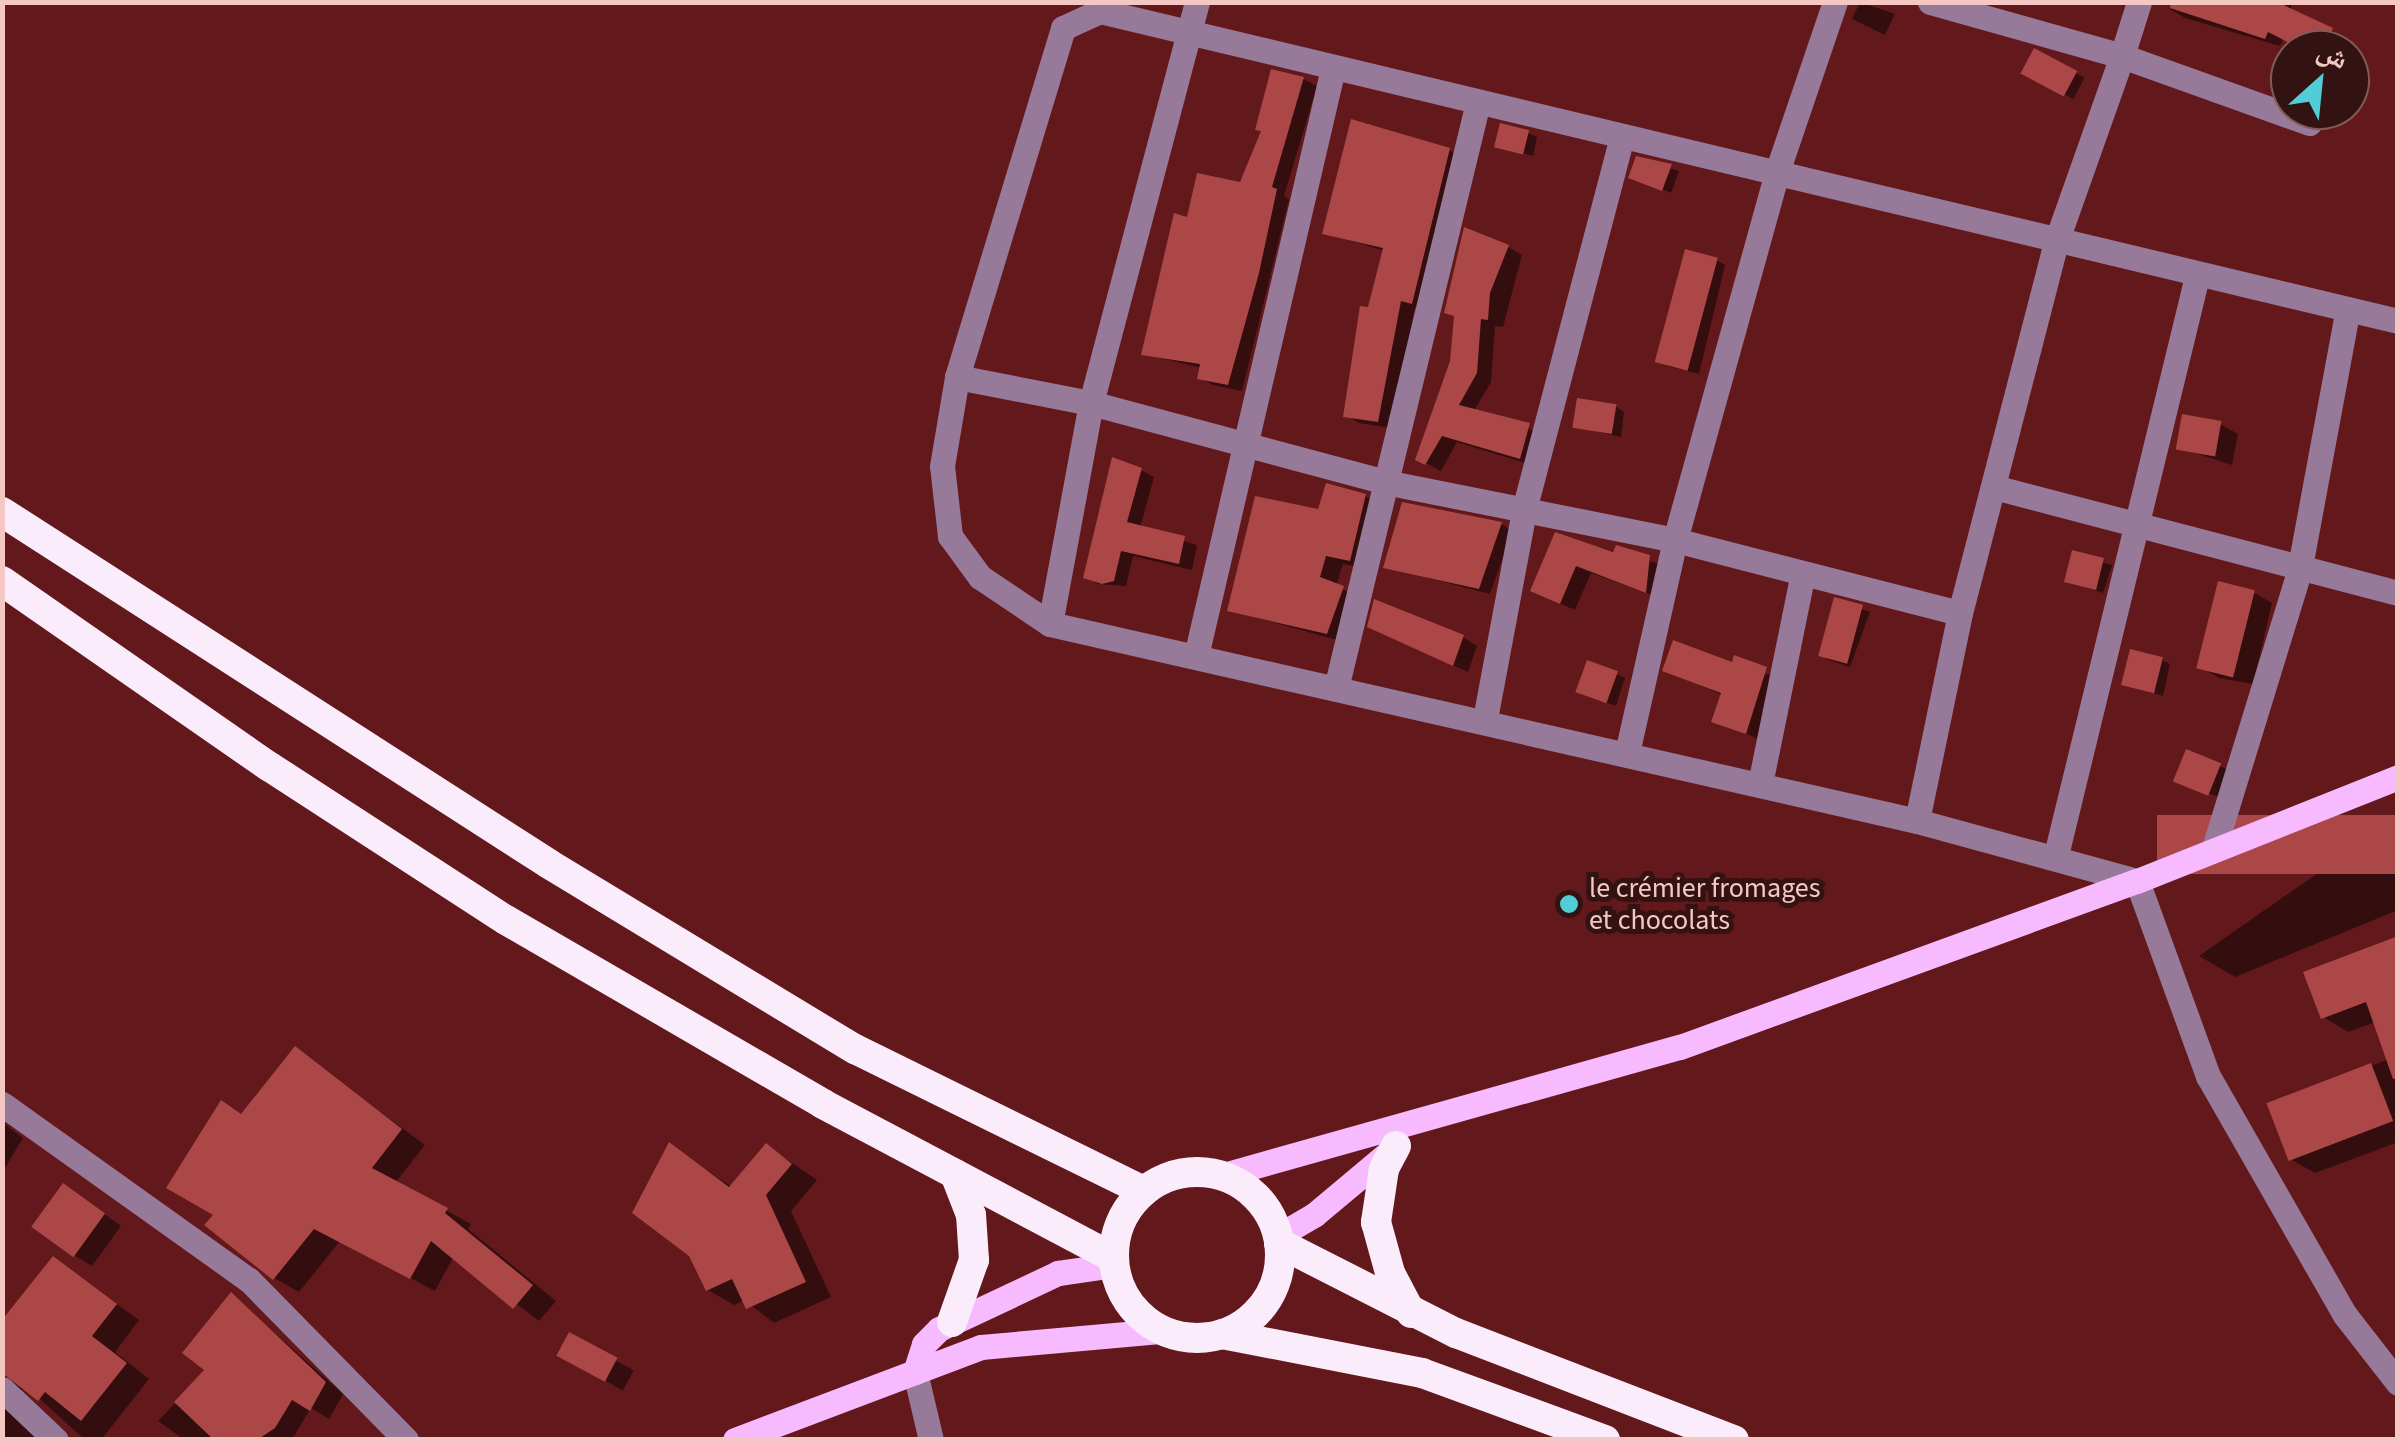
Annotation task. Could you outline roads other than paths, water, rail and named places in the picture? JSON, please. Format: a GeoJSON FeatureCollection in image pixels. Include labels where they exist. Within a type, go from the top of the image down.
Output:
{"type":"FeatureCollection","features":[{"type":"Feature","properties":{"kind":"highway"},"geometry":{"type":"LineString","coordinates":[[2,512],[549,864],[855,1049],[1144,1191]]}},
{"type":"Feature","properties":{"kind":"highway"},"geometry":{"type":"LineString","coordinates":[[2,581],[270,767],[506,920],[1114,1262]]}},
{"type":"Feature","properties":{"kind":"highway"},"geometry":{"type":"LineString","coordinates":[[1406,1136],[1381,1182],[1376,1222],[1390,1273],[1411,1313]]}},
{"type":"Feature","properties":{"kind":"highway"},"geometry":{"type":"LineString","coordinates":[[952,1322],[974,1260],[971,1215],[955,1174]]}},
{"type":"Feature","properties":{"kind":"highway"},"geometry":{"type":"LineString","coordinates":[[1222,1334],[1265,1304],[1278,1271],[1278,1240],[1257,1198],[1220,1176],[1180,1174],[1144,1191],[1121,1222],[1114,1262],[1130,1304],[1162,1331],[1202,1338],[1222,1334],[1422,1373],[1605,1440]]}},
{"type":"Feature","properties":{"kind":"highway"},"geometry":{"type":"LineString","coordinates":[[1278,1240],[1324,1261],[1411,1313],[1734,1440]]}},
{"type":"Feature","properties":{"kind":"main road"},"geometry":{"type":"LineString","coordinates":[[1220,1176],[1406,1136],[1680,1047],[2137,881],[2215,845],[2398,777]]}},
{"type":"Feature","properties":{"kind":"main road"},"geometry":{"type":"LineString","coordinates":[[1278,1240],[1314,1215],[1406,1136]]}},
{"type":"Feature","properties":{"kind":"main road"},"geometry":{"type":"LineString","coordinates":[[915,1372],[924,1344],[952,1322],[1058,1273],[1114,1262]]}},
{"type":"Feature","properties":{"kind":"main road"},"geometry":{"type":"LineString","coordinates":[[735,1440],[981,1347],[1041,1337],[1162,1331]]}},
{"type":"Feature","properties":{"kind":"street"},"geometry":{"type":"LineString","coordinates":[[1050,624],[1091,404],[1197,2]]}},
{"type":"Feature","properties":{"kind":"street"},"geometry":{"type":"LineString","coordinates":[[1626,753],[1675,540],[1776,175],[1835,2]]}},
{"type":"Feature","properties":{"kind":"street"},"geometry":{"type":"LineString","coordinates":[[1930,2],[2122,56],[2270,109]]}},
{"type":"Feature","properties":{"kind":"street"},"geometry":{"type":"LineString","coordinates":[[1917,821],[1960,613],[2056,242],[2139,2]]}},
{"type":"Feature","properties":{"kind":"street"},"geometry":{"type":"LineString","coordinates":[[2398,322],[1100,11],[1063,28],[957,377],[942,466],[950,536],[980,577],[1050,624],[1336,684],[1917,821],[2056,855],[2137,881],[2208,1076],[2345,1316],[2398,1382]]}},
{"type":"Feature","properties":{"kind":"street"},"geometry":{"type":"LineString","coordinates":[[1196,656],[1334,68]]}},
{"type":"Feature","properties":{"kind":"street"},"geometry":{"type":"LineString","coordinates":[[1336,684],[1390,483],[1478,102]]}},
{"type":"Feature","properties":{"kind":"street"},"geometry":{"type":"LineString","coordinates":[[1484,720],[1524,510],[1622,137]]}},
{"type":"Feature","properties":{"kind":"street"},"geometry":{"type":"LineString","coordinates":[[2056,855],[2197,276]]}},
{"type":"Feature","properties":{"kind":"street"},"geometry":{"type":"LineString","coordinates":[[2215,845],[2299,572],[2346,312]]}},
{"type":"Feature","properties":{"kind":"street"},"geometry":{"type":"LineString","coordinates":[[957,377],[1091,404],[1390,483],[1675,540],[1960,613]]}},
{"type":"Feature","properties":{"kind":"street"},"geometry":{"type":"LineString","coordinates":[[1994,487],[2299,572],[2398,594]]}},
{"type":"Feature","properties":{"kind":"street"},"geometry":{"type":"LineString","coordinates":[[1760,784],[1803,572]]}},
{"type":"Feature","properties":{"kind":"street"},"geometry":{"type":"LineString","coordinates":[[2,1104],[249,1280],[406,1440]]}},
{"type":"Feature","properties":{"kind":"street"},"geometry":{"type":"LineString","coordinates":[[915,1372],[930,1440]]}},
{"type":"Feature","properties":{"kind":"street"},"geometry":{"type":"LineString","coordinates":[[2,1390],[56,1440]]}},
{"type":"Feature","properties":{"kind":"place","name":"le crémier fromages et chocolats"},"geometry":{"type":"Point","coordinates":[1569,904]}}]}
